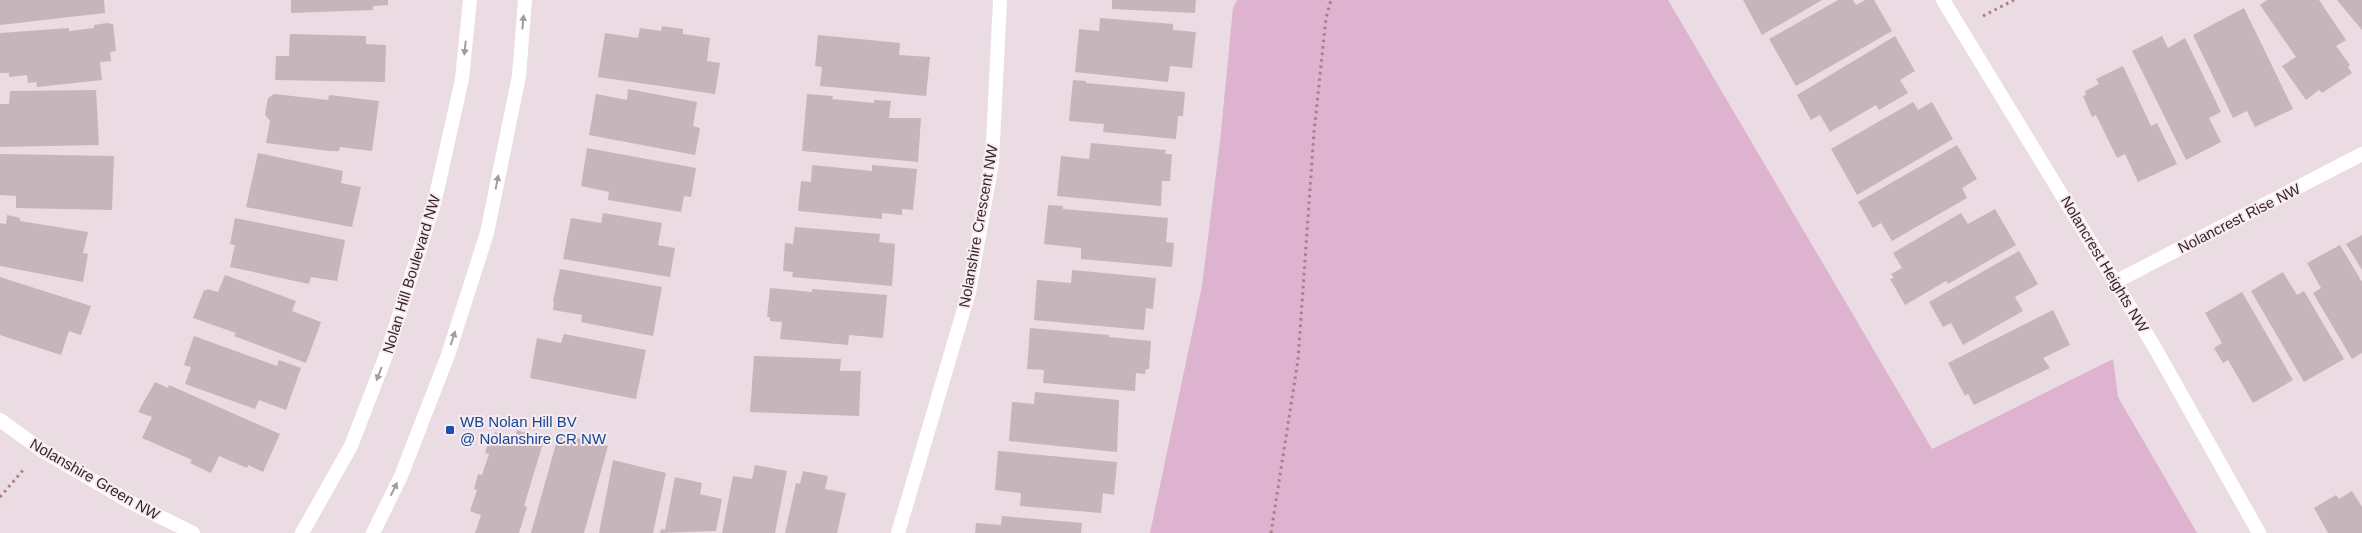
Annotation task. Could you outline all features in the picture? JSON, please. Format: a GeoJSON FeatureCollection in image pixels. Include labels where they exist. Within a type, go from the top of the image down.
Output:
{"type":"FeatureCollection","features":[{"type":"Feature","properties":{"kind":"street","name":"Nolan Hill Boulevard NW"},"geometry":{"type":"LineString","coordinates":[[302,533],[352,446],[388,350],[429,223],[462,79],[470,0]]}},
{"type":"Feature","properties":{"kind":"street"},"geometry":{"type":"LineString","coordinates":[[373,533],[400,476],[448,355],[487,233],[519,76],[525,0]]}},
{"type":"Feature","properties":{"kind":"street","name":"Nolanshire Crescent NW"},"geometry":{"type":"LineString","coordinates":[[898,533],[969,292],[992,162],[1000,0]]}},
{"type":"Feature","properties":{"kind":"street","name":"Nolancrest Heights NW"},"geometry":{"type":"LineString","coordinates":[[1943,0],[2116,282],[2259,533]]}},
{"type":"Feature","properties":{"kind":"street","name":"Nolancrest Rise NW"},"geometry":{"type":"LineString","coordinates":[[2116,282],[2362,154]]}},
{"type":"Feature","properties":{"kind":"street","name":"Nolanshire Green NW"},"geometry":{"type":"LineString","coordinates":[[0,420],[42,452],[130,502],[193,533]]}},
{"type":"Feature","properties":{"kind":"path"},"geometry":{"type":"LineString","coordinates":[[1271,533],[1298,360],[1314,132],[1326,18],[1331,0]]}},
{"type":"Feature","properties":{"kind":"path"},"geometry":{"type":"LineString","coordinates":[[1960,28],[2014,0]]}},
{"type":"Feature","properties":{"kind":"path"},"geometry":{"type":"LineString","coordinates":[[0,497],[42,452]]}},
{"type":"Feature","properties":{"kind":"shaded area"},"geometry":{"type":"Polygon","coordinates":[[[1237,0],[1668,0],[1932,449],[2113,359],[2118,397],[2197,533],[1150,533],[1202,286],[1220,142],[1233,8],[1237,0]]]}},
{"type":"Feature","properties":{"kind":"building"},"geometry":{"type":"Polygon","coordinates":[[[0,0],[104,0],[105,13],[0,25],[0,0]]]}},
{"type":"Feature","properties":{"kind":"building"},"geometry":{"type":"Polygon","coordinates":[[[291,0],[388,0],[388,5],[373,6],[373,10],[291,13],[291,0]]]}},
{"type":"Feature","properties":{"kind":"building"},"geometry":{"type":"Polygon","coordinates":[[[1112,0],[1196,0],[1195,13],[1112,9],[1112,0]]]}},
{"type":"Feature","properties":{"kind":"building"},"geometry":{"type":"Polygon","coordinates":[[[1743,0],[1822,0],[1762,35],[1743,0]]]}},
{"type":"Feature","properties":{"kind":"building"},"geometry":{"type":"Polygon","coordinates":[[[1838,0],[1853,0],[1856,5],[1865,0],[1874,0],[1892,31],[1796,86],[1769,39],[1838,0]]]}},
{"type":"Feature","properties":{"kind":"building"},"geometry":{"type":"Polygon","coordinates":[[[2267,0],[2319,0],[2346,40],[2336,46],[2350,65],[2348,67],[2352,73],[2322,93],[2319,90],[2306,100],[2282,66],[2296,57],[2260,5],[2267,0]]]}},
{"type":"Feature","properties":{"kind":"building"},"geometry":{"type":"Polygon","coordinates":[[[2337,0],[2362,0],[2362,30],[2337,0]]]}},
{"type":"Feature","properties":{"kind":"building"},"geometry":{"type":"Polygon","coordinates":[[[2244,8],[2293,109],[2255,127],[2247,111],[2233,118],[2193,35],[2244,8]]]}},
{"type":"Feature","properties":{"kind":"building"},"geometry":{"type":"Polygon","coordinates":[[[1100,18],[1173,24],[1173,30],[1196,32],[1192,68],[1170,66],[1168,82],[1075,72],[1079,29],[1099,31],[1100,18]]]}},
{"type":"Feature","properties":{"kind":"building"},"geometry":{"type":"Polygon","coordinates":[[[113,24],[116,51],[110,52],[111,61],[100,62],[102,80],[37,87],[36,82],[28,83],[27,75],[9,77],[9,73],[0,73],[0,33],[69,28],[69,31],[94,28],[94,25],[113,24]]]}},
{"type":"Feature","properties":{"kind":"building"},"geometry":{"type":"Polygon","coordinates":[[[662,26],[683,29],[683,34],[710,38],[707,61],[720,63],[715,94],[598,77],[605,33],[638,38],[640,28],[661,31],[662,26]]]}},
{"type":"Feature","properties":{"kind":"building"},"geometry":{"type":"Polygon","coordinates":[[[290,34],[366,36],[366,44],[386,45],[385,82],[275,80],[276,56],[289,56],[290,34]]]}},
{"type":"Feature","properties":{"kind":"building"},"geometry":{"type":"Polygon","coordinates":[[[818,35],[900,43],[899,55],[930,57],[926,96],[820,86],[822,67],[815,66],[818,35]]]}},
{"type":"Feature","properties":{"kind":"building"},"geometry":{"type":"Polygon","coordinates":[[[1895,36],[1915,71],[1900,80],[1908,93],[1879,110],[1876,105],[1830,132],[1820,115],[1811,120],[1797,95],[1895,36]]]}},
{"type":"Feature","properties":{"kind":"building"},"geometry":{"type":"Polygon","coordinates":[[[2162,36],[2168,48],[2185,38],[2221,112],[2209,118],[2221,142],[2186,160],[2132,51],[2162,36]]]}},
{"type":"Feature","properties":{"kind":"building"},"geometry":{"type":"Polygon","coordinates":[[[2123,66],[2151,126],[2157,123],[2177,164],[2138,182],[2125,154],[2117,158],[2096,115],[2092,117],[2083,96],[2086,95],[2085,91],[2099,84],[2096,79],[2123,66]]]}},
{"type":"Feature","properties":{"kind":"building"},"geometry":{"type":"Polygon","coordinates":[[[1073,80],[1086,81],[1086,83],[1185,92],[1183,116],[1178,116],[1176,139],[1103,132],[1104,124],[1069,121],[1073,80]]]}},
{"type":"Feature","properties":{"kind":"building"},"geometry":{"type":"Polygon","coordinates":[[[628,89],[697,102],[693,126],[700,128],[695,155],[589,135],[596,94],[627,100],[628,89]]]}},
{"type":"Feature","properties":{"kind":"building"},"geometry":{"type":"Polygon","coordinates":[[[96,90],[99,145],[0,147],[0,104],[9,104],[10,91],[96,90]]]}},
{"type":"Feature","properties":{"kind":"building"},"geometry":{"type":"Polygon","coordinates":[[[274,94],[328,100],[329,95],[379,101],[372,151],[340,147],[339,151],[329,151],[266,143],[270,121],[265,115],[268,98],[274,94]]]}},
{"type":"Feature","properties":{"kind":"building"},"geometry":{"type":"Polygon","coordinates":[[[807,94],[833,96],[832,99],[874,103],[874,100],[891,101],[889,118],[921,118],[918,162],[802,151],[807,94]]]}},
{"type":"Feature","properties":{"kind":"building"},"geometry":{"type":"Polygon","coordinates":[[[1913,102],[1918,110],[1932,102],[1953,139],[1857,195],[1831,149],[1913,102]]]}},
{"type":"Feature","properties":{"kind":"building"},"geometry":{"type":"Polygon","coordinates":[[[1091,143],[1166,150],[1165,154],[1172,154],[1170,181],[1162,181],[1161,206],[1057,196],[1061,156],[1089,159],[1091,143]]]}},
{"type":"Feature","properties":{"kind":"building"},"geometry":{"type":"Polygon","coordinates":[[[1957,145],[1977,179],[1962,188],[1967,198],[1892,241],[1881,223],[1873,228],[1858,202],[1957,145]]]}},
{"type":"Feature","properties":{"kind":"building"},"geometry":{"type":"Polygon","coordinates":[[[587,148],[696,168],[691,197],[684,196],[681,212],[608,200],[609,192],[581,186],[587,148]]]}},
{"type":"Feature","properties":{"kind":"building"},"geometry":{"type":"Polygon","coordinates":[[[258,153],[343,171],[341,183],[361,187],[352,227],[246,207],[258,153]]]}},
{"type":"Feature","properties":{"kind":"building"},"geometry":{"type":"Polygon","coordinates":[[[0,154],[114,156],[112,210],[16,208],[16,196],[0,195],[0,154]]]}},
{"type":"Feature","properties":{"kind":"building"},"geometry":{"type":"Polygon","coordinates":[[[812,165],[872,171],[872,165],[917,169],[913,210],[902,209],[902,215],[882,213],[882,219],[798,211],[801,181],[811,182],[812,165]]]}},
{"type":"Feature","properties":{"kind":"building"},"geometry":{"type":"Polygon","coordinates":[[[1048,205],[1063,206],[1063,209],[1168,218],[1166,242],[1174,243],[1172,267],[1081,259],[1081,248],[1044,244],[1048,205]]]}},
{"type":"Feature","properties":{"kind":"building"},"geometry":{"type":"Polygon","coordinates":[[[1995,209],[2016,245],[1948,284],[1946,281],[1905,305],[1890,279],[1894,278],[1891,274],[1902,268],[1893,253],[1961,213],[1968,224],[1995,209]]]}},
{"type":"Feature","properties":{"kind":"building"},"geometry":{"type":"Polygon","coordinates":[[[603,213],[662,223],[658,245],[675,248],[670,277],[563,259],[571,218],[601,223],[603,213]]]}},
{"type":"Feature","properties":{"kind":"building"},"geometry":{"type":"Polygon","coordinates":[[[7,215],[20,218],[20,221],[88,232],[83,253],[88,254],[83,282],[0,266],[0,223],[6,224],[7,215]]]}},
{"type":"Feature","properties":{"kind":"building"},"geometry":{"type":"Polygon","coordinates":[[[235,218],[345,240],[337,281],[311,277],[309,284],[230,267],[235,245],[230,244],[235,218]]]}},
{"type":"Feature","properties":{"kind":"building"},"geometry":{"type":"Polygon","coordinates":[[[795,227],[880,234],[879,242],[895,244],[892,286],[792,277],[793,272],[783,271],[785,243],[793,244],[795,227]]]}},
{"type":"Feature","properties":{"kind":"building"},"geometry":{"type":"Polygon","coordinates":[[[2362,235],[2362,270],[2346,244],[2362,235]]]}},
{"type":"Feature","properties":{"kind":"building"},"geometry":{"type":"Polygon","coordinates":[[[2340,245],[2362,282],[2362,353],[2352,359],[2313,293],[2321,288],[2307,263],[2340,245]]]}},
{"type":"Feature","properties":{"kind":"building"},"geometry":{"type":"Polygon","coordinates":[[[2019,251],[2038,284],[2015,297],[2023,311],[1963,345],[1951,323],[1943,327],[1929,302],[2019,251]]]}},
{"type":"Feature","properties":{"kind":"building"},"geometry":{"type":"Polygon","coordinates":[[[560,269],[662,287],[653,336],[581,322],[582,315],[553,310],[553,301],[560,269]]]}},
{"type":"Feature","properties":{"kind":"building"},"geometry":{"type":"Polygon","coordinates":[[[1072,270],[1156,278],[1153,309],[1146,308],[1144,330],[1034,320],[1037,280],[1071,283],[1072,270]]]}},
{"type":"Feature","properties":{"kind":"building"},"geometry":{"type":"Polygon","coordinates":[[[2283,272],[2297,295],[2304,291],[2344,359],[2304,382],[2251,291],[2283,272]]]}},
{"type":"Feature","properties":{"kind":"building"},"geometry":{"type":"Polygon","coordinates":[[[225,275],[296,301],[292,311],[321,322],[306,363],[234,336],[236,333],[193,318],[204,290],[218,292],[225,275]]]}},
{"type":"Feature","properties":{"kind":"building"},"geometry":{"type":"Polygon","coordinates":[[[0,277],[91,306],[81,335],[69,331],[61,355],[0,335],[0,277]]]}},
{"type":"Feature","properties":{"kind":"building"},"geometry":{"type":"Polygon","coordinates":[[[770,288],[812,292],[812,289],[887,295],[883,338],[849,335],[848,345],[780,339],[782,322],[770,321],[770,317],[767,317],[770,288]]]}},
{"type":"Feature","properties":{"kind":"building"},"geometry":{"type":"Polygon","coordinates":[[[2242,292],[2293,380],[2253,403],[2228,360],[2223,363],[2214,348],[2222,343],[2205,313],[2242,292]]]}},
{"type":"Feature","properties":{"kind":"building"},"geometry":{"type":"Polygon","coordinates":[[[2053,310],[2070,345],[2043,358],[2050,368],[1974,405],[1968,394],[1965,396],[1948,363],[2053,310]]]}},
{"type":"Feature","properties":{"kind":"building"},"geometry":{"type":"Polygon","coordinates":[[[1030,328],[1151,341],[1149,369],[1146,369],[1145,374],[1136,373],[1135,391],[1043,383],[1044,370],[1027,369],[1030,328]]]}},
{"type":"Feature","properties":{"kind":"building"},"geometry":{"type":"Polygon","coordinates":[[[564,334],[646,350],[636,399],[530,378],[537,338],[561,343],[564,334]]]}},
{"type":"Feature","properties":{"kind":"building"},"geometry":{"type":"Polygon","coordinates":[[[194,336],[277,366],[279,360],[301,368],[286,410],[259,400],[255,409],[185,384],[191,367],[184,365],[194,336]]]}},
{"type":"Feature","properties":{"kind":"building"},"geometry":{"type":"Polygon","coordinates":[[[754,356],[841,359],[840,371],[861,371],[859,416],[750,412],[754,356]]]}},
{"type":"Feature","properties":{"kind":"building"},"geometry":{"type":"Polygon","coordinates":[[[155,382],[168,388],[169,385],[280,434],[263,472],[248,465],[247,468],[219,456],[211,473],[190,463],[192,460],[142,438],[152,417],[138,412],[155,382]]]}},
{"type":"Feature","properties":{"kind":"building"},"geometry":{"type":"Polygon","coordinates":[[[1035,392],[1119,400],[1117,452],[1009,441],[1012,402],[1034,404],[1035,392]]]}},
{"type":"Feature","properties":{"kind":"building"},"geometry":{"type":"Polygon","coordinates":[[[517,430],[544,440],[524,506],[527,507],[519,533],[475,533],[481,515],[470,511],[477,490],[474,489],[478,474],[482,475],[489,454],[485,453],[489,439],[492,440],[495,432],[515,438],[517,430]]]}},
{"type":"Feature","properties":{"kind":"building"},"geometry":{"type":"Polygon","coordinates":[[[559,433],[608,446],[584,533],[531,533],[559,433]]]}},
{"type":"Feature","properties":{"kind":"building"},"geometry":{"type":"Polygon","coordinates":[[[998,451],[1117,462],[1114,495],[1103,493],[1101,513],[1020,506],[1021,493],[995,490],[998,451]]]}},
{"type":"Feature","properties":{"kind":"building"},"geometry":{"type":"Polygon","coordinates":[[[613,460],[666,473],[653,533],[599,533],[613,460]]]}},
{"type":"Feature","properties":{"kind":"building"},"geometry":{"type":"Polygon","coordinates":[[[755,465],[787,471],[775,533],[722,533],[733,476],[752,479],[755,465]]]}},
{"type":"Feature","properties":{"kind":"building"},"geometry":{"type":"Polygon","coordinates":[[[803,471],[828,476],[825,489],[846,493],[837,533],[785,533],[796,483],[800,484],[803,471]]]}},
{"type":"Feature","properties":{"kind":"building"},"geometry":{"type":"Polygon","coordinates":[[[675,477],[702,483],[700,494],[722,499],[716,531],[660,533],[661,529],[665,530],[675,477]]]}},
{"type":"Feature","properties":{"kind":"building"},"geometry":{"type":"Polygon","coordinates":[[[2352,491],[2362,507],[2362,533],[2328,533],[2314,508],[2336,495],[2339,499],[2352,491]]]}},
{"type":"Feature","properties":{"kind":"building"},"geometry":{"type":"Polygon","coordinates":[[[1002,516],[1082,523],[1081,533],[975,533],[976,523],[1001,525],[1002,516]]]}},
{"type":"Feature","properties":{"kind":"place","name":"WB Nolan Hill BV @ Nolanshire CR NW"},"geometry":{"type":"Point","coordinates":[450,430]}}]}
